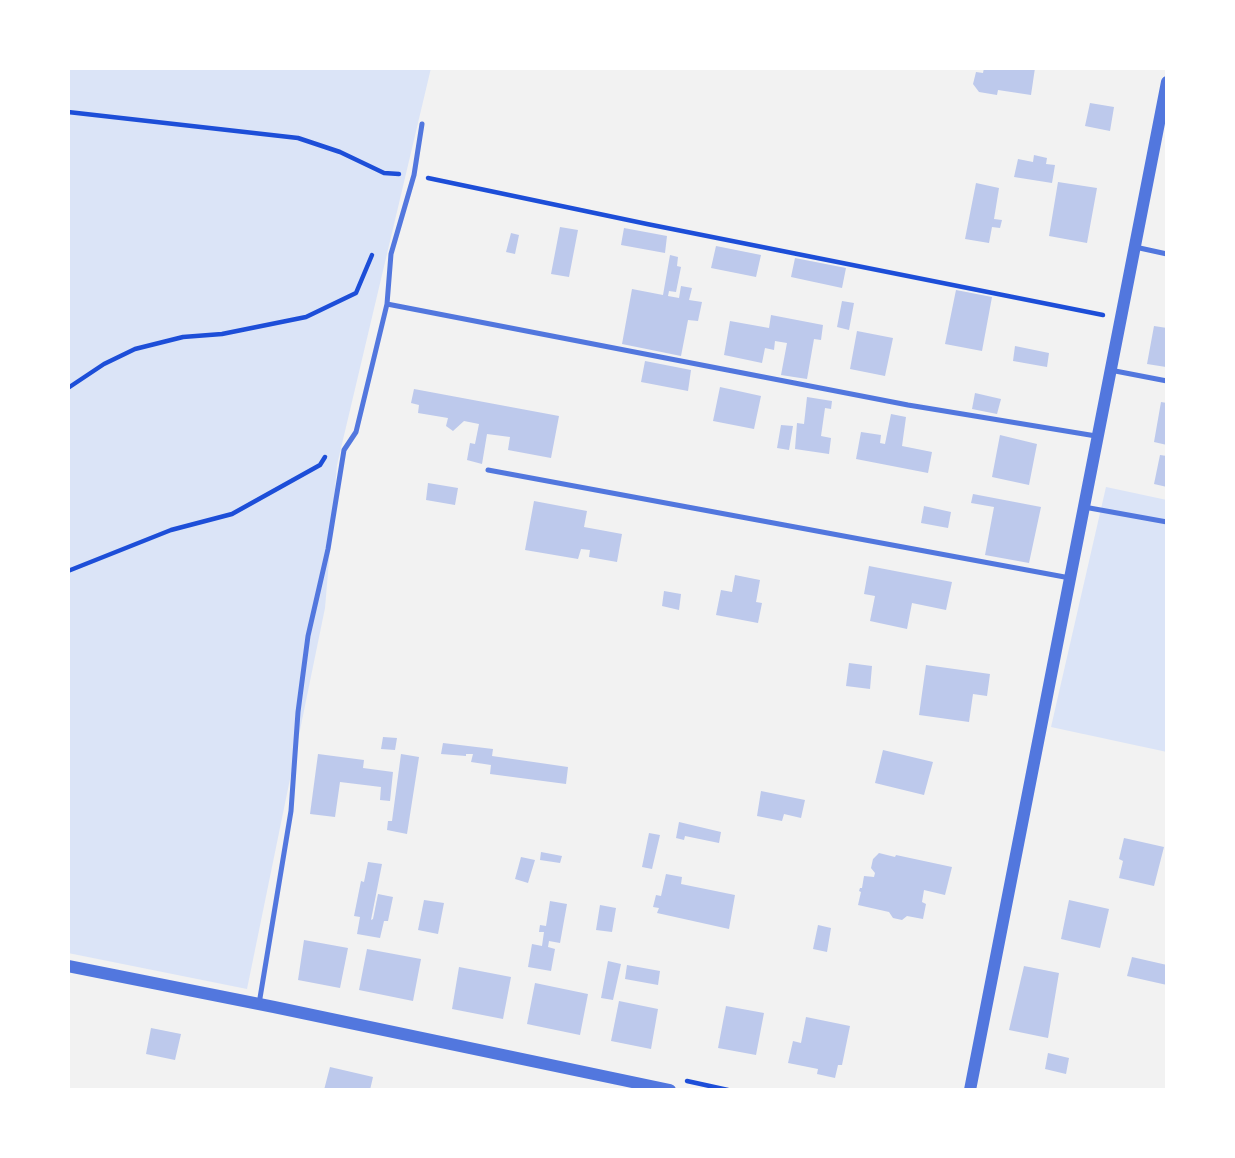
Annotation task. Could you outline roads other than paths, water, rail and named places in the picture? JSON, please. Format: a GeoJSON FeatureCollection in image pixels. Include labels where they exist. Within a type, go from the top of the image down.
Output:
{"type":"FeatureCollection","features":[{"type":"Feature","properties":{"kind":"street"},"geometry":{"type":"LineString","coordinates":[[970,1090],[1167,82]]}},
{"type":"Feature","properties":{"kind":"street"},"geometry":{"type":"LineString","coordinates":[[68,966],[670,1090]]}},
{"type":"Feature","properties":{"kind":"lane"},"geometry":{"type":"LineString","coordinates":[[259,1004],[291,811],[298,712],[308,636],[328,549],[344,450],[356,432],[387,304],[391,254],[414,175],[422,124]]}},
{"type":"Feature","properties":{"kind":"lane"},"geometry":{"type":"LineString","coordinates":[[1135,247],[1167,254]]}},
{"type":"Feature","properties":{"kind":"lane"},"geometry":{"type":"LineString","coordinates":[[387,304],[895,402],[1098,436]]}},
{"type":"Feature","properties":{"kind":"lane"},"geometry":{"type":"LineString","coordinates":[[1110,370],[1167,381]]}},
{"type":"Feature","properties":{"kind":"lane"},"geometry":{"type":"LineString","coordinates":[[488,470],[1070,578]]}},
{"type":"Feature","properties":{"kind":"lane"},"geometry":{"type":"LineString","coordinates":[[1084,507],[1167,522]]}}]}
